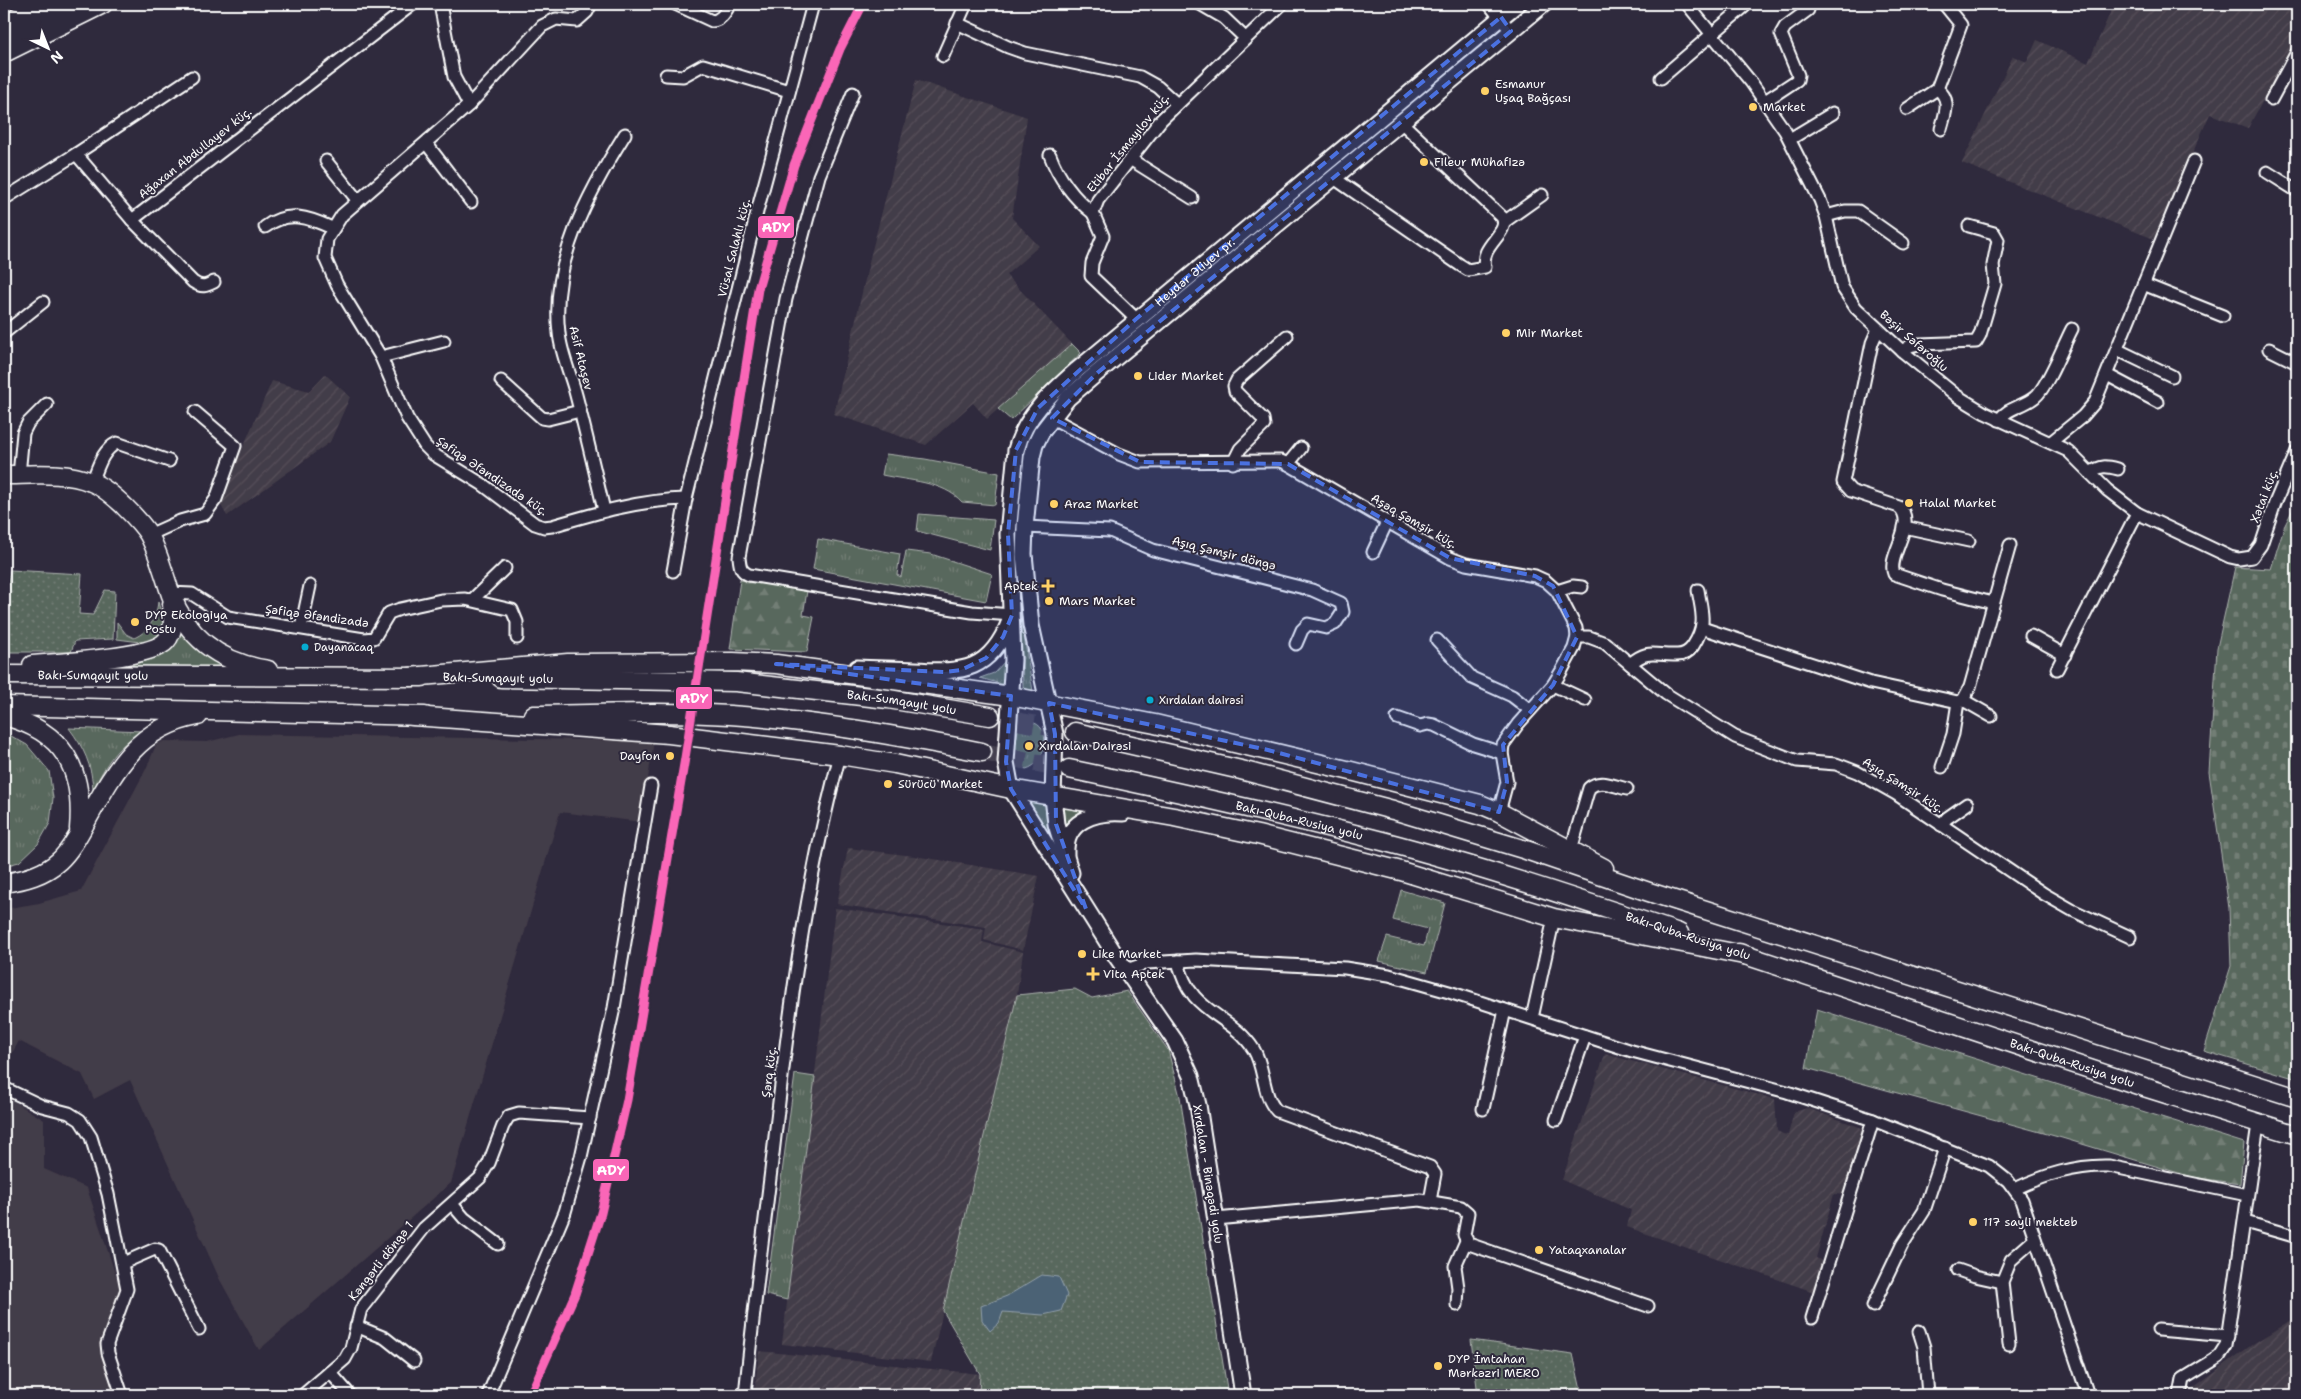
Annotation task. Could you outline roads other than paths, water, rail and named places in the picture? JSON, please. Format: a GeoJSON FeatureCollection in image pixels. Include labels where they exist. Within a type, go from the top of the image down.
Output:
{"type":"FeatureCollection","features":[{"type":"Feature","properties":{"kind":"highway"},"geometry":{"type":"LineString","coordinates":[[4,23],[42,4]]}},
{"type":"Feature","properties":{"kind":"highway"},"geometry":{"type":"LineString","coordinates":[[4,38],[72,4]]}},
{"type":"Feature","properties":{"kind":"highway"},"geometry":{"type":"LineString","coordinates":[[4,53],[103,4]]}},
{"type":"Feature","properties":{"kind":"highway"},"geometry":{"type":"LineString","coordinates":[[4,668],[80,661],[154,649],[171,634],[173,622],[166,576],[148,535],[133,515],[119,501],[92,482],[69,477],[12,475]]}},
{"type":"Feature","properties":{"kind":"highway"},"geometry":{"type":"LineString","coordinates":[[170,593],[189,629],[207,647],[215,652],[248,666],[320,677]]}},
{"type":"Feature","properties":{"kind":"highway"},"geometry":{"type":"LineString","coordinates":[[410,677],[568,663],[733,662],[776,664],[1012,696],[1155,724],[1440,793],[1499,812],[1648,892]]}},
{"type":"Feature","properties":{"kind":"highway","name":"Bakı-Sumqayıt yolu"},"geometry":{"type":"LineString","coordinates":[[4,675],[410,677],[736,682],[888,699],[990,716]]}},
{"type":"Feature","properties":{"kind":"highway"},"geometry":{"type":"LineString","coordinates":[[4,706],[413,716],[669,734],[840,755],[895,764],[1053,797],[1174,817],[1332,853],[1554,918],[1748,956]]}},
{"type":"Feature","properties":{"kind":"highway"},"geometry":{"type":"LineString","coordinates":[[4,883],[21,881],[43,873],[59,861],[79,834],[117,768],[145,738],[162,727],[187,718],[228,710]]}},
{"type":"Feature","properties":{"kind":"highway"},"geometry":{"type":"LineString","coordinates":[[413,716],[670,713],[732,716],[823,725],[982,752]]}},
{"type":"Feature","properties":{"kind":"highway"},"geometry":{"type":"LineString","coordinates":[[4,716],[38,729],[57,745],[66,756],[78,779],[81,805],[79,834]]}},
{"type":"Feature","properties":{"kind":"highway"},"geometry":{"type":"LineString","coordinates":[[1075,732],[1241,770],[1393,810],[1526,850],[1648,892],[2297,1098]]}},
{"type":"Feature","properties":{"kind":"highway","name":"Bakı-Quba-Rusiya yolu"},"geometry":{"type":"LineString","coordinates":[[1069,769],[1232,804],[1384,841],[1514,879],[2258,1124],[2297,1135]]}},
{"type":"Feature","properties":{"kind":"main road","name":"Heydər Əliyev pr."},"geometry":{"type":"LineString","coordinates":[[1012,696],[1012,615],[1008,564],[1009,513],[1016,450],[1019,437],[1028,422],[1056,389],[1136,318],[1518,4]]}},
{"type":"Feature","properties":{"kind":"main road","name":"Heydər Əliyev pr."},"geometry":{"type":"LineString","coordinates":[[1049,703],[1035,652],[1024,554],[1032,457],[1041,433],[1068,398],[1103,367],[1544,4]]}},
{"type":"Feature","properties":{"kind":"main road"},"geometry":{"type":"LineString","coordinates":[[1009,513],[1026,521]]}},
{"type":"Feature","properties":{"kind":"main road"},"geometry":{"type":"LineString","coordinates":[[776,664],[944,672],[961,670],[981,662],[996,648],[1012,615]]}},
{"type":"Feature","properties":{"kind":"main road"},"geometry":{"type":"LineString","coordinates":[[1012,696],[1006,762],[1011,789],[1086,909]]}},
{"type":"Feature","properties":{"kind":"main road"},"geometry":{"type":"LineString","coordinates":[[1049,703],[1055,734],[1053,797],[1056,824],[1066,860],[1086,909]]}},
{"type":"Feature","properties":{"kind":"main road"},"geometry":{"type":"LineString","coordinates":[[1066,860],[1067,839],[1070,831],[1087,818],[1116,813],[1174,817]]}},
{"type":"Feature","properties":{"kind":"main road","name":"Xırdalan - Binəqədi yolu"},"geometry":{"type":"LineString","coordinates":[[1086,909],[1176,1041],[1191,1076],[1198,1105],[1242,1395]]}},
{"type":"Feature","properties":{"kind":"street","name":"Ağaxan Abdullayev küç."},"geometry":{"type":"LineString","coordinates":[[132,220],[413,4]]}},
{"type":"Feature","properties":{"kind":"street"},"geometry":{"type":"LineString","coordinates":[[440,4],[454,77],[468,105]]}},
{"type":"Feature","properties":{"kind":"street","name":"Şəfiqə Əfəndizadə küç."},"geometry":{"type":"LineString","coordinates":[[591,4],[587,12],[576,21],[556,19],[542,26],[468,105],[426,144],[342,215],[332,228],[325,250],[328,268],[382,357],[408,418],[433,454],[482,484],[527,519],[544,527],[604,510],[659,500],[686,499]]}},
{"type":"Feature","properties":{"kind":"street"},"geometry":{"type":"LineString","coordinates":[[675,4],[712,21],[718,20],[723,16],[730,4]]}},
{"type":"Feature","properties":{"kind":"street","name":"Vüsal Salahlı küç."},"geometry":{"type":"LineString","coordinates":[[673,571],[686,499],[758,208],[813,4]]}},
{"type":"Feature","properties":{"kind":"street"},"geometry":{"type":"LineString","coordinates":[[943,56],[966,4]]}},
{"type":"Feature","properties":{"kind":"street"},"geometry":{"type":"LineString","coordinates":[[1200,4],[1224,18],[1245,38]]}},
{"type":"Feature","properties":{"kind":"street","name":"Etibar İsmayılov küç."},"geometry":{"type":"LineString","coordinates":[[1136,318],[1091,276],[1090,270],[1103,236],[1093,213],[1098,200],[1130,159],[1178,104],[1282,4]]}},
{"type":"Feature","properties":{"kind":"street"},"geometry":{"type":"LineString","coordinates":[[1489,4],[1511,31]]}},
{"type":"Feature","properties":{"kind":"street","name":"Bəşir Səfəroğlu"},"geometry":{"type":"LineString","coordinates":[[1687,4],[1765,101],[1790,139],[1826,216],[1842,286],[1856,308],[1902,351],[1957,396],[1999,420],[2068,451],[2113,495],[2136,512],[2230,557],[2247,559],[2257,552]]}},
{"type":"Feature","properties":{"kind":"street"},"geometry":{"type":"LineString","coordinates":[[1907,109],[1937,88],[1961,25],[1944,4]]}},
{"type":"Feature","properties":{"kind":"street"},"geometry":{"type":"LineString","coordinates":[[1661,78],[1745,6]]}},
{"type":"Feature","properties":{"kind":"street"},"geometry":{"type":"LineString","coordinates":[[1765,101],[1797,80],[1798,76],[1781,34],[1785,27],[1808,10]]}},
{"type":"Feature","properties":{"kind":"street"},"geometry":{"type":"LineString","coordinates":[[957,23],[1008,47],[1026,53],[1140,77],[1158,87],[1178,104]]}},
{"type":"Feature","properties":{"kind":"street"},"geometry":{"type":"LineString","coordinates":[[2271,100],[2297,52]]}},
{"type":"Feature","properties":{"kind":"street"},"geometry":{"type":"LineString","coordinates":[[666,75],[683,76],[703,65],[789,92]]}},
{"type":"Feature","properties":{"kind":"street"},"geometry":{"type":"LineString","coordinates":[[4,199],[192,77]]}},
{"type":"Feature","properties":{"kind":"street"},"geometry":{"type":"LineString","coordinates":[[1937,88],[1944,93],[1947,103],[1941,129]]}},
{"type":"Feature","properties":{"kind":"street"},"geometry":{"type":"LineString","coordinates":[[854,93],[819,176],[786,299],[739,557],[740,566],[743,572],[749,575],[972,612],[1012,615]]}},
{"type":"Feature","properties":{"kind":"street"},"geometry":{"type":"LineString","coordinates":[[1790,139],[1833,113]]}},
{"type":"Feature","properties":{"kind":"street"},"geometry":{"type":"LineString","coordinates":[[1334,178],[1468,270],[1485,267],[1486,250],[1504,228],[1504,222],[1401,122]]}},
{"type":"Feature","properties":{"kind":"street","name":"Asif Ataşev"},"geometry":{"type":"LineString","coordinates":[[604,510],[559,334],[558,294],[564,264],[576,228],[597,180],[625,134]]}},
{"type":"Feature","properties":{"kind":"street"},"geometry":{"type":"LineString","coordinates":[[426,144],[471,202]]}},
{"type":"Feature","properties":{"kind":"street"},"geometry":{"type":"LineString","coordinates":[[76,154],[132,220],[193,282],[199,286],[205,286],[214,282]]}},
{"type":"Feature","properties":{"kind":"street"},"geometry":{"type":"LineString","coordinates":[[1050,155],[1054,166],[1067,185],[1093,213]]}},
{"type":"Feature","properties":{"kind":"street"},"geometry":{"type":"LineString","coordinates":[[1130,159],[1192,198]]}},
{"type":"Feature","properties":{"kind":"street"},"geometry":{"type":"LineString","coordinates":[[326,161],[358,201]]}},
{"type":"Feature","properties":{"kind":"street"},"geometry":{"type":"LineString","coordinates":[[2051,442],[2089,411],[2118,350],[2194,161]]}},
{"type":"Feature","properties":{"kind":"street"},"geometry":{"type":"LineString","coordinates":[[2267,172],[2297,191]]}},
{"type":"Feature","properties":{"kind":"street"},"geometry":{"type":"LineString","coordinates":[[1504,222],[1542,195]]}},
{"type":"Feature","properties":{"kind":"street"},"geometry":{"type":"LineString","coordinates":[[1826,216],[1845,211],[1858,211],[1903,243]]}},
{"type":"Feature","properties":{"kind":"street"},"geometry":{"type":"LineString","coordinates":[[265,228],[273,221],[289,216],[305,217],[332,228]]}},
{"type":"Feature","properties":{"kind":"street"},"geometry":{"type":"LineString","coordinates":[[1902,351],[1910,346],[1919,344],[1976,342],[1980,335],[1995,284],[1993,265],[1998,240],[1994,233],[1969,226]]}},
{"type":"Feature","properties":{"kind":"street"},"geometry":{"type":"LineString","coordinates":[[2143,284],[2223,316]]}},
{"type":"Feature","properties":{"kind":"street"},"geometry":{"type":"LineString","coordinates":[[4,332],[43,302]]}},
{"type":"Feature","properties":{"kind":"street"},"geometry":{"type":"LineString","coordinates":[[1999,420],[2008,410],[2023,405],[2040,393],[2072,328]]}},
{"type":"Feature","properties":{"kind":"street"},"geometry":{"type":"LineString","coordinates":[[1878,329],[1872,343],[1843,482],[1851,491],[1899,507],[1906,515],[1893,570],[1894,574],[1993,603]]}},
{"type":"Feature","properties":{"kind":"street"},"geometry":{"type":"LineString","coordinates":[[1233,463],[1240,449],[1264,425],[1263,420],[1235,391],[1234,386],[1237,380],[1287,336]]}},
{"type":"Feature","properties":{"kind":"street"},"geometry":{"type":"LineString","coordinates":[[382,357],[444,341]]}},
{"type":"Feature","properties":{"kind":"street"},"geometry":{"type":"LineString","coordinates":[[2269,349],[2297,363]]}},
{"type":"Feature","properties":{"kind":"street"},"geometry":{"type":"LineString","coordinates":[[2118,350],[2172,376]]}},
{"type":"Feature","properties":{"kind":"street"},"geometry":{"type":"LineString","coordinates":[[2107,374],[2158,402]]}},
{"type":"Feature","properties":{"kind":"street"},"geometry":{"type":"LineString","coordinates":[[501,381],[542,418],[548,420],[580,411]]}},
{"type":"Feature","properties":{"kind":"street"},"geometry":{"type":"LineString","coordinates":[[12,475],[23,433],[28,423],[47,404]]}},
{"type":"Feature","properties":{"kind":"street"},"geometry":{"type":"LineString","coordinates":[[148,535],[180,521],[205,514],[216,499],[234,446],[196,412]]}},
{"type":"Feature","properties":{"kind":"street","name":"Aşəq Şəmşir küç."},"geometry":{"type":"LineString","coordinates":[[1052,418],[1119,454],[1140,462],[1233,463],[1281,461],[1457,561],[1535,576],[1546,581],[1557,591],[1572,620],[1577,637]]}},
{"type":"Feature","properties":{"kind":"street"},"geometry":{"type":"LineString","coordinates":[[92,482],[104,454],[109,447],[117,443],[169,461]]}},
{"type":"Feature","properties":{"kind":"street"},"geometry":{"type":"LineString","coordinates":[[1288,464],[1301,448]]}},
{"type":"Feature","properties":{"kind":"street","name":"Xətai küç."},"geometry":{"type":"LineString","coordinates":[[2257,552],[2297,451]]}},
{"type":"Feature","properties":{"kind":"street"},"geometry":{"type":"LineString","coordinates":[[2090,473],[2099,467],[2105,466],[2118,469]]}},
{"type":"Feature","properties":{"kind":"street"},"geometry":{"type":"LineString","coordinates":[[2058,669],[2136,512]]}},
{"type":"Feature","properties":{"kind":"street","name":"Aşıq Şəmşir döngə"},"geometry":{"type":"LineString","coordinates":[[1026,521],[1110,531],[1153,550],[1312,590],[1341,603],[1343,612],[1336,624],[1326,628],[1308,624],[1302,630],[1296,644]]}},
{"type":"Feature","properties":{"kind":"street"},"geometry":{"type":"LineString","coordinates":[[1373,552],[1387,522]]}},
{"type":"Feature","properties":{"kind":"street"},"geometry":{"type":"LineString","coordinates":[[1904,527],[1969,541]]}},
{"type":"Feature","properties":{"kind":"street"},"geometry":{"type":"LineString","coordinates":[[1942,766],[1953,734],[1961,701],[1970,688],[2010,545]]}},
{"type":"Feature","properties":{"kind":"street"},"geometry":{"type":"LineString","coordinates":[[472,600],[505,568]]}},
{"type":"Feature","properties":{"kind":"street"},"geometry":{"type":"LineString","coordinates":[[301,628],[310,586]]}},
{"type":"Feature","properties":{"kind":"street"},"geometry":{"type":"LineString","coordinates":[[1557,591],[1565,588],[1582,587]]}},
{"type":"Feature","properties":{"kind":"street"},"geometry":{"type":"LineString","coordinates":[[1630,664],[1649,652],[1678,656],[1690,650],[1702,628],[1703,618],[1698,590]]}},
{"type":"Feature","properties":{"kind":"street","name":"Şəfiqə Əfəndizadə"},"geometry":{"type":"LineString","coordinates":[[170,593],[192,594],[228,617],[370,639],[378,633],[385,617],[400,609],[452,598],[472,600],[512,610],[516,622],[516,638]]}},
{"type":"Feature","properties":{"kind":"street"},"geometry":{"type":"LineString","coordinates":[[1702,628],[1871,683],[1961,701],[1991,716]]}},
{"type":"Feature","properties":{"kind":"street"},"geometry":{"type":"LineString","coordinates":[[2031,636],[2065,655]]}},
{"type":"Feature","properties":{"kind":"street"},"geometry":{"type":"LineString","coordinates":[[1499,812],[1508,782],[1502,753],[1508,737],[1553,685],[1568,660],[1577,637]]}},
{"type":"Feature","properties":{"kind":"street","name":"Aşıq Şəmşir küç."},"geometry":{"type":"LineString","coordinates":[[1577,637],[1598,639],[1606,643],[1666,694],[1735,737],[1797,761],[1845,766],[1896,794],[2044,894],[2130,937]]}},
{"type":"Feature","properties":{"kind":"street"},"geometry":{"type":"LineString","coordinates":[[1437,640],[1472,678],[1512,696],[1530,710]]}},
{"type":"Feature","properties":{"kind":"street"},"geometry":{"type":"LineString","coordinates":[[1553,685],[1585,700]]}},
{"type":"Feature","properties":{"kind":"street"},"geometry":{"type":"LineString","coordinates":[[1397,718],[1420,726],[1434,725],[1473,744],[1502,753]]}},
{"type":"Feature","properties":{"kind":"street","name":"Şərq küç."},"geometry":{"type":"LineString","coordinates":[[745,1395],[784,1060],[812,874],[822,822],[840,755]]}},
{"type":"Feature","properties":{"kind":"street"},"geometry":{"type":"LineString","coordinates":[[1571,850],[1589,788],[1595,783],[1600,782],[1627,789]]}},
{"type":"Feature","properties":{"kind":"street"},"geometry":{"type":"LineString","coordinates":[[488,1395],[565,1212],[590,1118],[615,998],[651,786]]}},
{"type":"Feature","properties":{"kind":"street"},"geometry":{"type":"LineString","coordinates":[[1941,824],[1968,804]]}},
{"type":"Feature","properties":{"kind":"street"},"geometry":{"type":"LineString","coordinates":[[1532,1018],[1554,918]]}},
{"type":"Feature","properties":{"kind":"street"},"geometry":{"type":"LineString","coordinates":[[1126,970],[1147,963],[1178,960],[1360,970],[1427,985],[1684,1066],[1787,1092],[1872,1120],[1989,1166],[2015,1189],[2022,1200],[2088,1395]]}},
{"type":"Feature","properties":{"kind":"street"},"geometry":{"type":"LineString","coordinates":[[1178,960],[1183,979],[1194,998],[1242,1036],[1255,1052],[1270,1101],[1277,1111],[1430,1167],[1435,1174],[1430,1202]]}},
{"type":"Feature","properties":{"kind":"street"},"geometry":{"type":"LineString","coordinates":[[1483,1109],[1505,1010]]}},
{"type":"Feature","properties":{"kind":"street"},"geometry":{"type":"LineString","coordinates":[[1556,1120],[1585,1036]]}},
{"type":"Feature","properties":{"kind":"street"},"geometry":{"type":"LineString","coordinates":[[4,1088],[42,1106],[69,1113],[86,1127],[108,1194],[127,1289],[107,1344],[108,1353],[122,1395]]}},
{"type":"Feature","properties":{"kind":"street","name":"Kəngərli döngə 1"},"geometry":{"type":"LineString","coordinates":[[303,1395],[348,1354],[359,1312],[411,1241],[480,1178],[509,1116],[519,1113],[590,1118]]}},
{"type":"Feature","properties":{"kind":"street"},"geometry":{"type":"LineString","coordinates":[[1812,1318],[1872,1120]]}},
{"type":"Feature","properties":{"kind":"street"},"geometry":{"type":"LineString","coordinates":[[2180,1395],[2183,1379],[2219,1357],[2226,1346],[2258,1124]]}},
{"type":"Feature","properties":{"kind":"street"},"geometry":{"type":"LineString","coordinates":[[1873,1306],[1902,1245],[1924,1211],[1945,1148]]}},
{"type":"Feature","properties":{"kind":"street"},"geometry":{"type":"LineString","coordinates":[[2015,1189],[2059,1172],[2095,1166],[2109,1166],[2247,1195]]}},
{"type":"Feature","properties":{"kind":"street"},"geometry":{"type":"LineString","coordinates":[[1216,1219],[1406,1202],[1430,1202],[1466,1210],[1469,1217],[1464,1235],[1466,1241],[1475,1247],[1648,1306]]}},
{"type":"Feature","properties":{"kind":"street"},"geometry":{"type":"LineString","coordinates":[[452,1204],[464,1218],[498,1244]]}},
{"type":"Feature","properties":{"kind":"street"},"geometry":{"type":"LineString","coordinates":[[2245,1222],[2297,1237]]}},
{"type":"Feature","properties":{"kind":"street"},"geometry":{"type":"LineString","coordinates":[[2009,1344],[2002,1282],[2011,1260],[2036,1239]]}},
{"type":"Feature","properties":{"kind":"street"},"geometry":{"type":"LineString","coordinates":[[1458,1305],[1455,1266],[1466,1241]]}},
{"type":"Feature","properties":{"kind":"street"},"geometry":{"type":"LineString","coordinates":[[123,1263],[155,1249],[159,1250],[199,1329]]}},
{"type":"Feature","properties":{"kind":"street"},"geometry":{"type":"LineString","coordinates":[[1958,1270],[2002,1282]]}},
{"type":"Feature","properties":{"kind":"street"},"geometry":{"type":"LineString","coordinates":[[356,1326],[385,1338],[414,1361]]}},
{"type":"Feature","properties":{"kind":"street"},"geometry":{"type":"LineString","coordinates":[[2158,1330],[2228,1336]]}},
{"type":"Feature","properties":{"kind":"street"},"geometry":{"type":"LineString","coordinates":[[1919,1331],[1924,1347],[1928,1395]]}},
{"type":"Feature","properties":{"kind":"street"},"geometry":{"type":"LineString","coordinates":[[330,1372],[350,1395]]}},
{"type":"Feature","properties":{"kind":"water"},"geometry":{"type":"Polygon","coordinates":[[[1042,1275],[1059,1277],[1067,1295],[1061,1311],[1043,1315],[1003,1312],[999,1323],[990,1331],[982,1320],[981,1306],[1007,1296],[1042,1275]]]}},
{"type":"Feature","properties":{"kind":"tunnel"},"geometry":{"type":"LineString","coordinates":[[990,716],[1075,732]]}},
{"type":"Feature","properties":{"kind":"tunnel"},"geometry":{"type":"LineString","coordinates":[[982,752],[1069,769]]}},
{"type":"Feature","properties":{"kind":"place","name":"Esmanur Uşaq Bağçası"},"geometry":{"type":"Point","coordinates":[1485,91]}},
{"type":"Feature","properties":{"kind":"place","name":"Market"},"geometry":{"type":"Point","coordinates":[1753,107]}},
{"type":"Feature","properties":{"kind":"place","name":"Fileur Mühafizə"},"geometry":{"type":"Point","coordinates":[1424,162]}},
{"type":"Feature","properties":{"kind":"place","name":"Mir Market"},"geometry":{"type":"Point","coordinates":[1506,333]}},
{"type":"Feature","properties":{"kind":"place","name":"Lider Market"},"geometry":{"type":"Point","coordinates":[1138,376]}},
{"type":"Feature","properties":{"kind":"place","name":"Halal Market"},"geometry":{"type":"Point","coordinates":[1909,503]}},
{"type":"Feature","properties":{"kind":"place","name":"Araz Market"},"geometry":{"type":"Point","coordinates":[1054,504]}},
{"type":"Feature","properties":{"kind":"place","name":"Aptek"},"geometry":{"type":"Point","coordinates":[1048,586]}},
{"type":"Feature","properties":{"kind":"place","name":"Mars Market"},"geometry":{"type":"Point","coordinates":[1049,601]}},
{"type":"Feature","properties":{"kind":"place","name":"DYP Ekologiya Postu"},"geometry":{"type":"Point","coordinates":[135,622]}},
{"type":"Feature","properties":{"kind":"place","name":"Dayanacaq"},"geometry":{"type":"Point","coordinates":[305,647]}},
{"type":"Feature","properties":{"kind":"place","name":"Xırdalan dairəsi"},"geometry":{"type":"Point","coordinates":[1150,700]}},
{"type":"Feature","properties":{"kind":"place","name":"Xırdalan Dairəsi"},"geometry":{"type":"Point","coordinates":[1029,746]}},
{"type":"Feature","properties":{"kind":"place","name":"Dayfon"},"geometry":{"type":"Point","coordinates":[670,756]}},
{"type":"Feature","properties":{"kind":"place","name":"Sürücü Market"},"geometry":{"type":"Point","coordinates":[888,784]}},
{"type":"Feature","properties":{"kind":"place","name":"Like Market"},"geometry":{"type":"Point","coordinates":[1082,954]}},
{"type":"Feature","properties":{"kind":"place","name":"Vita Aptek"},"geometry":{"type":"Point","coordinates":[1093,974]}},
{"type":"Feature","properties":{"kind":"place","name":"117 sayli mekteb"},"geometry":{"type":"Point","coordinates":[1973,1222]}},
{"type":"Feature","properties":{"kind":"place","name":"Yataqxanalar"},"geometry":{"type":"Point","coordinates":[1539,1250]}},
{"type":"Feature","properties":{"kind":"place","name":"DYP İmtahan Mərkəzri MERO"},"geometry":{"type":"Point","coordinates":[1438,1366]}}]}
